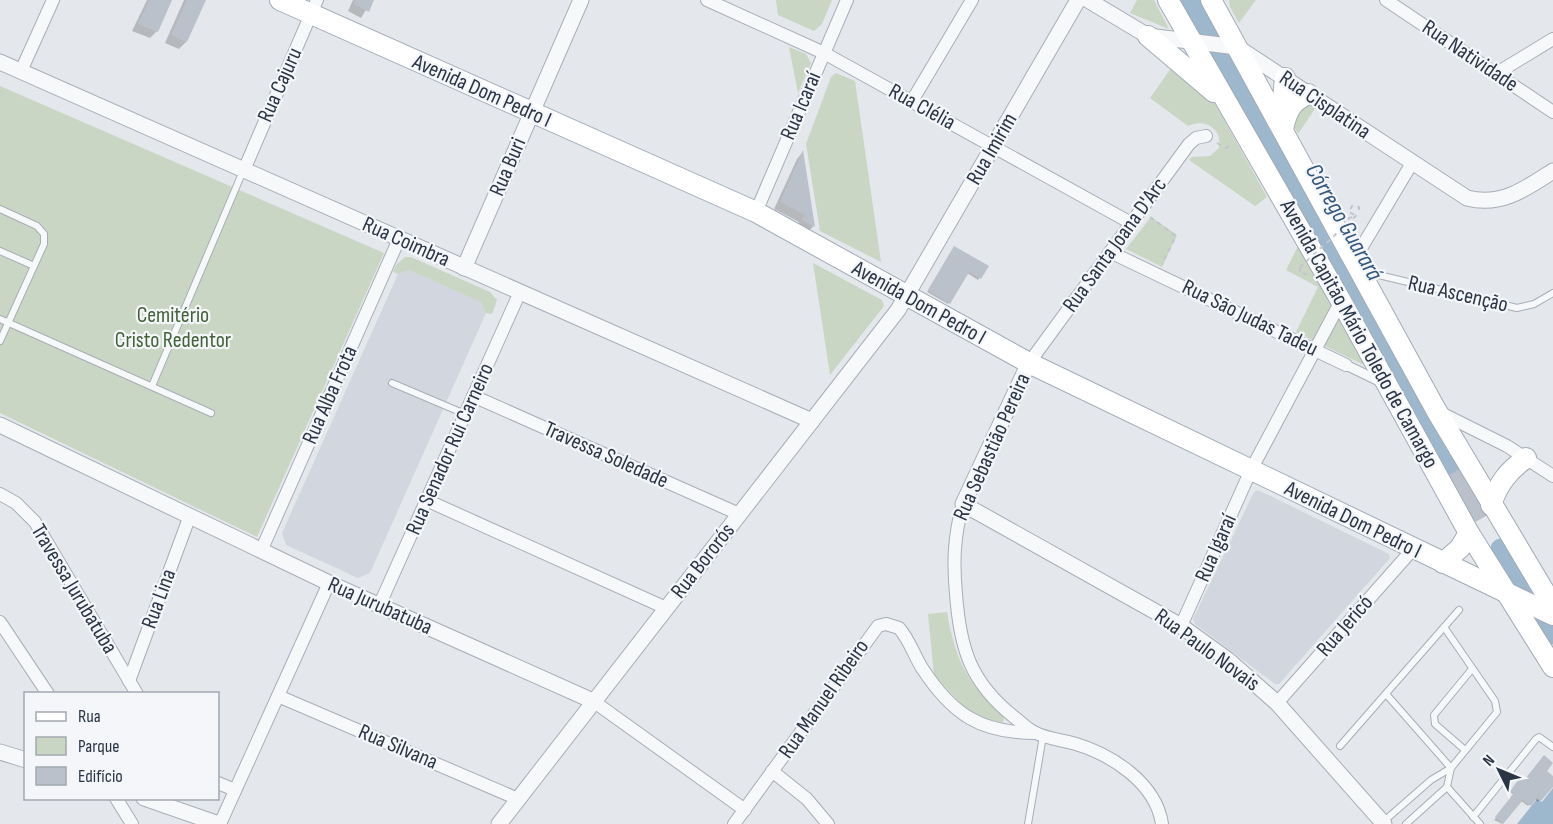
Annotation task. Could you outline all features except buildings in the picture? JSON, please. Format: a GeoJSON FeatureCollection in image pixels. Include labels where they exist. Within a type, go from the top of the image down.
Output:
{"type":"FeatureCollection","features":[{"type":"Feature","properties":{"kind":"main road","name":"Avenida Dom Pedro I"},"geometry":{"type":"LineString","coordinates":[[280,0],[314,7],[531,114],[756,212],[1029,363],[1514,597],[1551,611]]}},
{"type":"Feature","properties":{"kind":"main road","name":"Avenida Capitão Mário Toledo de Camargo"},"geometry":{"type":"LineString","coordinates":[[1168,0],[1199,42],[1247,137],[1389,386],[1469,533],[1514,597],[1553,667]]}},
{"type":"Feature","properties":{"kind":"main road","name":"Avenida Capitão Mário Toledo de Camargo"},"geometry":{"type":"LineString","coordinates":[[1213,1],[1231,46],[1281,127],[1436,410],[1551,611]]}},
{"type":"Feature","properties":{"kind":"main road"},"geometry":{"type":"LineString","coordinates":[[1148,36],[1230,106]]}},
{"type":"Feature","properties":{"kind":"main road"},"geometry":{"type":"LineString","coordinates":[[1281,127],[1285,78]]}},
{"type":"Feature","properties":{"kind":"main road"},"geometry":{"type":"LineString","coordinates":[[1281,127],[1289,108],[1296,100],[1308,94]]}},
{"type":"Feature","properties":{"kind":"main road"},"geometry":{"type":"LineString","coordinates":[[1491,505],[1496,488],[1506,474],[1526,458]]}},
{"type":"Feature","properties":{"kind":"main road"},"geometry":{"type":"LineString","coordinates":[[1443,563],[1460,548],[1469,533]]}},
{"type":"Feature","properties":{"kind":"street"},"geometry":{"type":"LineString","coordinates":[[21,71],[53,0]]}},
{"type":"Feature","properties":{"kind":"street","name":"Rua Buri"},"geometry":{"type":"LineString","coordinates":[[464,268],[581,0]]}},
{"type":"Feature","properties":{"kind":"street","name":"Rua Clélia"},"geometry":{"type":"LineString","coordinates":[[707,0],[824,52],[1131,223]]}},
{"type":"Feature","properties":{"kind":"street","name":"Rua Icaraí"},"geometry":{"type":"LineString","coordinates":[[756,212],[847,0]]}},
{"type":"Feature","properties":{"kind":"street"},"geometry":{"type":"LineString","coordinates":[[912,101],[972,0]]}},
{"type":"Feature","properties":{"kind":"street","name":"Rua Imirim"},"geometry":{"type":"LineString","coordinates":[[906,297],[1078,0]]}},
{"type":"Feature","properties":{"kind":"street","name":"Rua Cisplatina"},"geometry":{"type":"LineString","coordinates":[[1088,0],[1148,36],[1231,46],[1285,78],[1460,194],[1485,202],[1511,196],[1553,171]]}},
{"type":"Feature","properties":{"kind":"street","name":"Rua Natividade"},"geometry":{"type":"LineString","coordinates":[[1394,2],[1553,112]]}},
{"type":"Feature","properties":{"kind":"street","name":"Rua Cajuru"},"geometry":{"type":"LineString","coordinates":[[244,170],[314,7]]}},
{"type":"Feature","properties":{"kind":"street"},"geometry":{"type":"LineString","coordinates":[[1497,73],[1553,39]]}},
{"type":"Feature","properties":{"kind":"street","name":"Rua Coimbra"},"geometry":{"type":"LineString","coordinates":[[0,62],[813,421]]}},
{"type":"Feature","properties":{"kind":"street","name":"Rua Santa Joana D'Arc"},"geometry":{"type":"LineString","coordinates":[[1029,363],[1189,144],[1196,138],[1206,136]]}},
{"type":"Feature","properties":{"kind":"street"},"geometry":{"type":"LineString","coordinates":[[1357,265],[1412,163]]}},
{"type":"Feature","properties":{"kind":"street","name":"Rua Alba Frota"},"geometry":{"type":"LineString","coordinates":[[261,551],[399,239]]}},
{"type":"Feature","properties":{"kind":"street","name":"Rua São Judas Tadeu"},"geometry":{"type":"LineString","coordinates":[[1110,252],[1389,386]]}},
{"type":"Feature","properties":{"kind":"street","name":"Rua Senador Rui Carneiro"},"geometry":{"type":"LineString","coordinates":[[379,606],[520,292]]}},
{"type":"Feature","properties":{"kind":"street","name":"Rua Bororós"},"geometry":{"type":"LineString","coordinates":[[499,824],[593,700],[813,421],[906,297]]}},
{"type":"Feature","properties":{"kind":"street","name":"Rua Igaraí"},"geometry":{"type":"LineString","coordinates":[[1181,626],[1251,470],[1341,301]]}},
{"type":"Feature","properties":{"kind":"street","name":"Rua Sebastião Pereira"},"geometry":{"type":"LineString","coordinates":[[1029,363],[963,504],[957,525],[954,555],[962,644],[987,692],[1039,734],[1094,750],[1122,766],[1154,801],[1162,824]]}},
{"type":"Feature","properties":{"kind":"street","name":"Travessa Soledade"},"geometry":{"type":"LineString","coordinates":[[473,396],[739,514]]}},
{"type":"Feature","properties":{"kind":"street"},"geometry":{"type":"LineString","coordinates":[[1436,410],[1526,458],[1553,476]]}},
{"type":"Feature","properties":{"kind":"street","name":"Rua Jurubatuba"},"geometry":{"type":"LineString","coordinates":[[0,425],[189,518],[329,583],[593,700],[744,810]]}},
{"type":"Feature","properties":{"kind":"street","name":"Travessa Jurubatuba"},"geometry":{"type":"LineString","coordinates":[[0,494],[16,503],[35,522],[136,692]]}},
{"type":"Feature","properties":{"kind":"street"},"geometry":{"type":"LineString","coordinates":[[426,500],[666,608]]}},
{"type":"Feature","properties":{"kind":"street","name":"Rua Paulo Novais"},"geometry":{"type":"LineString","coordinates":[[963,504],[1181,626],[1228,660],[1277,703],[1383,823]]}},
{"type":"Feature","properties":{"kind":"street","name":"Rua Lina"},"geometry":{"type":"LineString","coordinates":[[129,681],[189,518]]}},
{"type":"Feature","properties":{"kind":"street","name":"Rua Jericó"},"geometry":{"type":"LineString","coordinates":[[1277,703],[1413,549]]}},
{"type":"Feature","properties":{"kind":"street"},"geometry":{"type":"LineString","coordinates":[[150,800],[220,824],[329,583]]}},
{"type":"Feature","properties":{"kind":"street"},"geometry":{"type":"LineString","coordinates":[[0,622],[47,692]]}},
{"type":"Feature","properties":{"kind":"street","name":"Rua Manuel Ribeiro"},"geometry":{"type":"LineString","coordinates":[[734,824],[870,633],[878,626],[886,624],[899,628],[935,687],[965,716],[1001,732],[1039,734]]}},
{"type":"Feature","properties":{"kind":"street","name":"Rua Silvana"},"geometry":{"type":"LineString","coordinates":[[278,696],[518,799]]}},
{"type":"Feature","properties":{"kind":"street"},"geometry":{"type":"LineString","coordinates":[[0,752],[24,759]]}},
{"type":"Feature","properties":{"kind":"street"},"geometry":{"type":"LineString","coordinates":[[772,771],[807,799],[828,824]]}},
{"type":"Feature","properties":{"kind":"street"},"geometry":{"type":"LineString","coordinates":[[219,783],[235,790]]}},
{"type":"Feature","properties":{"kind":"street"},"geometry":{"type":"LineString","coordinates":[[117,800],[132,824]]}},
{"type":"Feature","properties":{"kind":"lane"},"geometry":{"type":"LineString","coordinates":[[152,386],[244,170]]}},
{"type":"Feature","properties":{"kind":"lane"},"geometry":{"type":"LineString","coordinates":[[0,209],[37,226],[44,234],[44,244],[0,341]]}},
{"type":"Feature","properties":{"kind":"lane"},"geometry":{"type":"LineString","coordinates":[[0,251],[34,266]]}},
{"type":"Feature","properties":{"kind":"lane","name":"Rua Ascenção"},"geometry":{"type":"LineString","coordinates":[[1357,265],[1517,308],[1534,304],[1553,293]]}},
{"type":"Feature","properties":{"kind":"lane"},"geometry":{"type":"LineString","coordinates":[[0,319],[211,413]]}},
{"type":"Feature","properties":{"kind":"lane"},"geometry":{"type":"LineString","coordinates":[[392,383],[465,414]]}},
{"type":"Feature","properties":{"kind":"lane"},"geometry":{"type":"LineString","coordinates":[[1340,746],[1459,610]]}},
{"type":"Feature","properties":{"kind":"lane"},"geometry":{"type":"LineString","coordinates":[[1383,823],[1431,780],[1451,768],[1498,708],[1444,627]]}},
{"type":"Feature","properties":{"kind":"lane"},"geometry":{"type":"LineString","coordinates":[[1465,750],[1435,724],[1434,715],[1472,669]]}},
{"type":"Feature","properties":{"kind":"lane"},"geometry":{"type":"LineString","coordinates":[[1386,694],[1451,768]]}},
{"type":"Feature","properties":{"kind":"lane"},"geometry":{"type":"LineString","coordinates":[[1028,824],[1039,734]]}},
{"type":"Feature","properties":{"kind":"lane"},"geometry":{"type":"LineString","coordinates":[[1473,817],[1536,739],[1539,737],[1553,747]]}},
{"type":"Feature","properties":{"kind":"lane"},"geometry":{"type":"LineString","coordinates":[[1406,824],[1448,787],[1451,768]]}},
{"type":"Feature","properties":{"kind":"lane"},"geometry":{"type":"LineString","coordinates":[[1448,787],[1480,824]]}},
{"type":"Feature","properties":{"kind":"path"},"geometry":{"type":"LineString","coordinates":[[1206,136],[1226,148],[1247,137]]}},
{"type":"Feature","properties":{"kind":"path"},"geometry":{"type":"LineString","coordinates":[[1300,267],[1359,213],[1359,207],[1354,205],[1349,209],[1355,215]]}},
{"type":"Feature","properties":{"kind":"path"},"geometry":{"type":"LineString","coordinates":[[1140,211],[1176,236],[1157,274]]}},
{"type":"Feature","properties":{"kind":"shaded area"},"geometry":{"type":"Polygon","coordinates":[[[409,270],[482,302],[486,313],[370,573],[358,578],[286,545],[282,533],[398,274],[409,270]]]}},
{"type":"Feature","properties":{"kind":"shaded area"},"geometry":{"type":"Polygon","coordinates":[[[1258,490],[1389,554],[1390,558],[1279,684],[1275,684],[1195,624],[1193,619],[1254,492],[1258,490]]]}},
{"type":"Feature","properties":{"kind":"green space"},"geometry":{"type":"Polygon","coordinates":[[[776,0],[832,0],[822,24],[814,31],[778,15],[776,0]]]}},
{"type":"Feature","properties":{"kind":"green space"},"geometry":{"type":"Polygon","coordinates":[[[1137,0],[1154,0],[1169,29],[1130,13],[1137,0]]]}},
{"type":"Feature","properties":{"kind":"green space"},"geometry":{"type":"Polygon","coordinates":[[[1229,0],[1256,0],[1239,23],[1230,7],[1229,0]]]}},
{"type":"Feature","properties":{"kind":"green space"},"geometry":{"type":"Polygon","coordinates":[[[789,47],[806,54],[811,63],[798,93],[789,47]]]}},
{"type":"Feature","properties":{"kind":"green space"},"geometry":{"type":"Polygon","coordinates":[[[1174,64],[1215,104],[1267,197],[1255,206],[1189,160],[1192,157],[1210,156],[1219,148],[1218,135],[1215,130],[1200,123],[1188,126],[1150,98],[1174,64]]]}},
{"type":"Feature","properties":{"kind":"green space"},"geometry":{"type":"Polygon","coordinates":[[[836,73],[855,81],[881,262],[820,231],[806,144],[831,77],[836,73]]]}},
{"type":"Feature","properties":{"kind":"green space","name":"Cemitério Cristo Redentor"},"geometry":{"type":"Polygon","coordinates":[[[0,86],[384,253],[257,537],[0,413],[0,86]]]}},
{"type":"Feature","properties":{"kind":"green space"},"geometry":{"type":"Polygon","coordinates":[[[1306,105],[1316,107],[1298,134],[1294,127],[1295,115],[1306,105]]]}},
{"type":"Feature","properties":{"kind":"green space"},"geometry":{"type":"Polygon","coordinates":[[[1151,217],[1177,235],[1162,267],[1126,249],[1151,217]]]}},
{"type":"Feature","properties":{"kind":"green space"},"geometry":{"type":"Polygon","coordinates":[[[1298,246],[1366,366],[1296,332],[1318,287],[1286,270],[1298,246]]]}},
{"type":"Feature","properties":{"kind":"green space"},"geometry":{"type":"Polygon","coordinates":[[[405,257],[411,257],[490,292],[497,300],[492,314],[486,313],[481,302],[409,270],[398,274],[393,272],[396,265],[405,257]]]}},
{"type":"Feature","properties":{"kind":"green space"},"geometry":{"type":"Polygon","coordinates":[[[813,263],[882,300],[884,306],[830,375],[813,263]]]}},
{"type":"Feature","properties":{"kind":"green space"},"geometry":{"type":"Polygon","coordinates":[[[947,612],[954,644],[965,670],[981,693],[1004,717],[1003,724],[1000,725],[968,711],[934,675],[928,614],[947,612]]]}},
{"type":"Feature","properties":{"kind":"water"},"geometry":{"type":"Polygon","coordinates":[[[1553,788],[1553,824],[1517,824],[1537,799],[1542,802],[1553,788]]]}},
{"type":"Feature","properties":{"kind":"waterway","name":"Córrego Guarará"},"geometry":{"type":"LineString","coordinates":[[1188,0],[1366,307],[1456,469]]}},
{"type":"Feature","properties":{"kind":"waterway","name":"Córrego Guarará"},"geometry":{"type":"LineString","coordinates":[[1501,549],[1553,634]]}}]}
